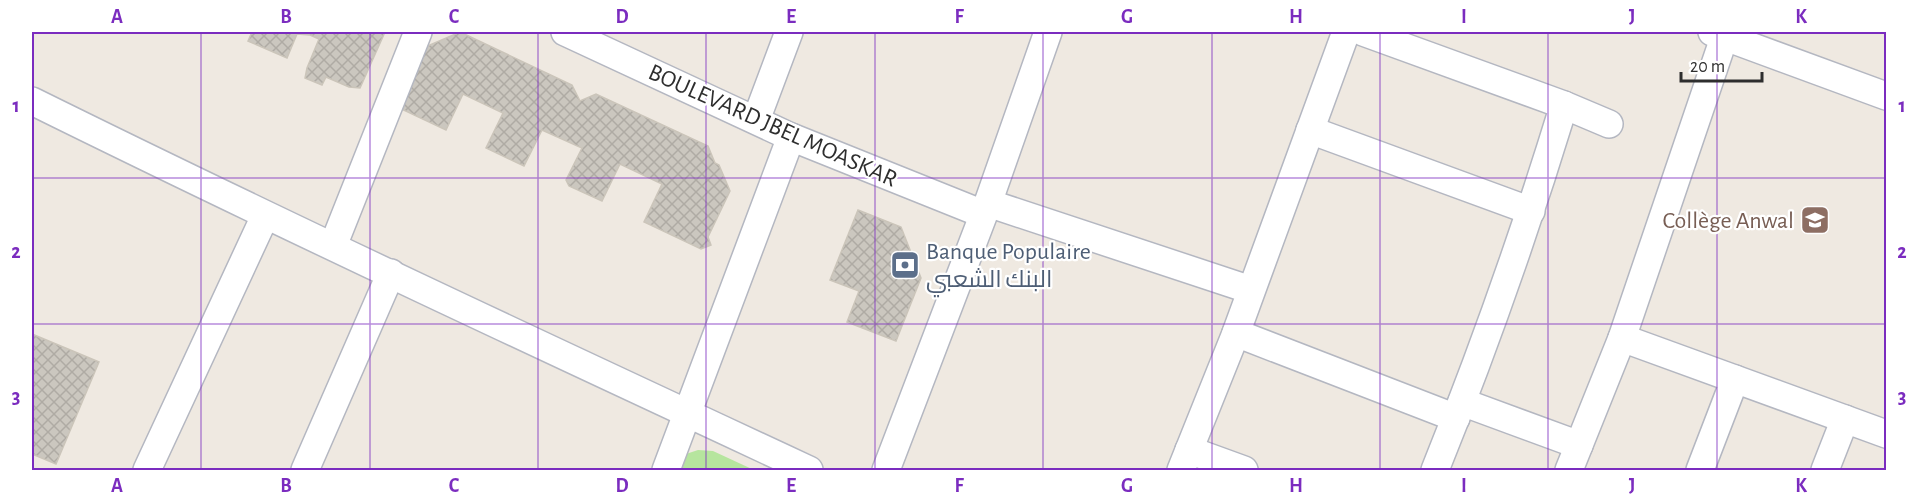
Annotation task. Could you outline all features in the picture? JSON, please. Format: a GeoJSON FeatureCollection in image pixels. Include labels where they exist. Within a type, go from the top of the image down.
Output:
{"type":"FeatureCollection","features":[{"type":"Feature","properties":{"kind":"street"},"geometry":{"type":"LineString","coordinates":[[333,246],[418,32]]}},
{"type":"Feature","properties":{"kind":"street","name":"BOULEVARD JBEL MOASKAR"},"geometry":{"type":"LineString","coordinates":[[565,32],[791,137],[985,209],[1251,290]]}},
{"type":"Feature","properties":{"kind":"street"},"geometry":{"type":"LineString","coordinates":[[756,120],[789,32]]}},
{"type":"Feature","properties":{"kind":"street"},"geometry":{"type":"LineString","coordinates":[[886,471],[985,209],[1048,32]]}},
{"type":"Feature","properties":{"kind":"street"},"geometry":{"type":"LineString","coordinates":[[1244,471],[1185,460],[1236,333],[1346,32]]}},
{"type":"Feature","properties":{"kind":"street"},"geometry":{"type":"LineString","coordinates":[[1363,32],[1564,105],[1609,124]]}},
{"type":"Feature","properties":{"kind":"street"},"geometry":{"type":"LineString","coordinates":[[1569,471],[1622,338],[1721,33],[1887,96]]}},
{"type":"Feature","properties":{"kind":"street"},"geometry":{"type":"LineString","coordinates":[[32,101],[265,216],[392,273],[809,471]]}},
{"type":"Feature","properties":{"kind":"street"},"geometry":{"type":"LineString","coordinates":[[1435,471],[1532,211],[1564,105]]}},
{"type":"Feature","properties":{"kind":"street"},"geometry":{"type":"LineString","coordinates":[[1310,130],[1532,211]]}},
{"type":"Feature","properties":{"kind":"street"},"geometry":{"type":"LineString","coordinates":[[666,471],[791,137]]}},
{"type":"Feature","properties":{"kind":"street"},"geometry":{"type":"LineString","coordinates":[[147,471],[265,216]]}},
{"type":"Feature","properties":{"kind":"street"},"geometry":{"type":"LineString","coordinates":[[305,471],[392,273]]}},
{"type":"Feature","properties":{"kind":"street"},"geometry":{"type":"LineString","coordinates":[[1236,333],[1459,410],[1579,445]]}},
{"type":"Feature","properties":{"kind":"street"},"geometry":{"type":"LineString","coordinates":[[1622,338],[1887,434]]}},
{"type":"Feature","properties":{"kind":"street"},"geometry":{"type":"LineString","coordinates":[[1700,471],[1735,379]]}},
{"type":"Feature","properties":{"kind":"street"},"geometry":{"type":"LineString","coordinates":[[1825,471],[1845,419]]}},
{"type":"Feature","properties":{"kind":"green space"},"geometry":{"type":"Polygon","coordinates":[[[698,450],[713,451],[754,470],[672,470],[686,454],[698,450]]]}},
{"type":"Feature","properties":{"kind":"building"},"geometry":{"type":"Polygon","coordinates":[[[252,32],[385,32],[360,88],[349,87],[326,77],[322,85],[305,78],[319,39],[310,35],[297,34],[287,58],[248,41],[252,32]]]}},
{"type":"Feature","properties":{"kind":"building"},"geometry":{"type":"Polygon","coordinates":[[[460,32],[572,85],[580,101],[596,94],[708,146],[730,191],[708,237],[711,245],[701,249],[644,222],[662,184],[620,164],[602,201],[569,186],[566,180],[582,148],[542,130],[524,166],[486,148],[503,113],[463,94],[446,130],[397,107],[425,47],[460,32]]]}},
{"type":"Feature","properties":{"kind":"building"},"geometry":{"type":"Polygon","coordinates":[[[858,210],[901,227],[921,278],[896,341],[847,322],[859,291],[830,280],[858,210]]]}},
{"type":"Feature","properties":{"kind":"building"},"geometry":{"type":"Polygon","coordinates":[[[32,334],[99,362],[56,464],[32,454],[32,334]]]}},
{"type":"Feature","properties":{"kind":"place","name":"Collège Anwal"},"geometry":{"type":"Point","coordinates":[1815,220]}},
{"type":"Feature","properties":{"kind":"place","name":"Banque Populaire البنك الشعبي"},"geometry":{"type":"Point","coordinates":[905,265]}}]}
